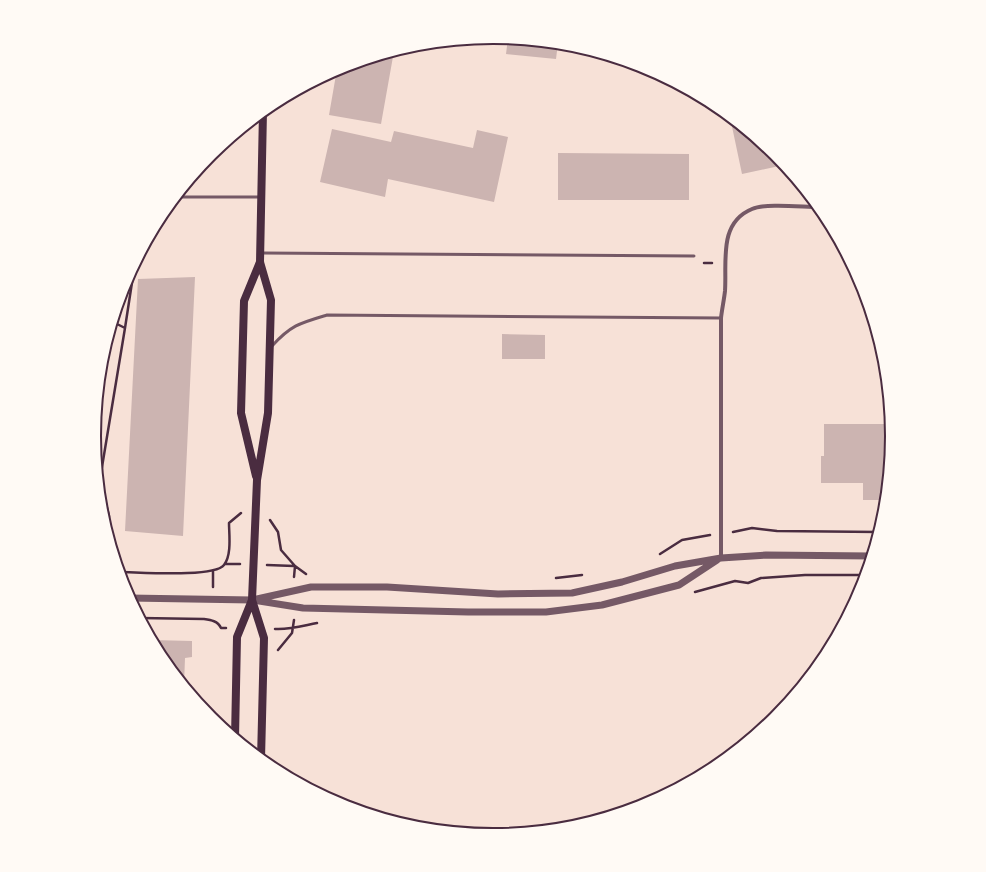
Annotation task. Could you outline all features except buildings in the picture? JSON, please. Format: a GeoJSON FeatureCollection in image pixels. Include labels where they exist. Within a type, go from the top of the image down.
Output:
{"type":"FeatureCollection","features":[{"type":"Feature","properties":{"kind":"main road"},"geometry":{"type":"LineString","coordinates":[[234,730],[237,637],[252,600],[257,480],[268,413],[271,300],[260,262],[263,119]]}},
{"type":"Feature","properties":{"kind":"main road"},"geometry":{"type":"LineString","coordinates":[[257,480],[241,413],[244,301],[260,262]]}},
{"type":"Feature","properties":{"kind":"main road"},"geometry":{"type":"LineString","coordinates":[[252,600],[264,638],[261,752]]}},
{"type":"Feature","properties":{"kind":"street"},"geometry":{"type":"LineString","coordinates":[[721,558],[721,318],[725,291],[725,246],[730,231],[738,218],[752,209],[811,207]]}},
{"type":"Feature","properties":{"kind":"street"},"geometry":{"type":"LineString","coordinates":[[252,600],[311,587],[387,587],[498,594],[572,593],[622,582],[675,566],[721,558],[766,556],[866,556]]}},
{"type":"Feature","properties":{"kind":"street"},"geometry":{"type":"LineString","coordinates":[[136,598],[252,600],[303,608],[468,612],[546,612],[576,610],[626,600],[678,586],[721,558]]}},
{"type":"Feature","properties":{"kind":"lane"},"geometry":{"type":"LineString","coordinates":[[182,197],[262,197]]}},
{"type":"Feature","properties":{"kind":"lane"},"geometry":{"type":"LineString","coordinates":[[260,253],[694,256]]}},
{"type":"Feature","properties":{"kind":"lane"},"geometry":{"type":"LineString","coordinates":[[269,349],[296,325],[327,315],[721,318]]}},
{"type":"Feature","properties":{"kind":"path"},"geometry":{"type":"LineString","coordinates":[[102,464],[131,286]]}},
{"type":"Feature","properties":{"kind":"path"},"geometry":{"type":"LineString","coordinates":[[117,324],[124,328]]}},
{"type":"Feature","properties":{"kind":"path"},"geometry":{"type":"LineString","coordinates":[[126,572],[189,573],[221,569],[226,564],[228,555],[229,523],[256,500],[278,532],[281,550],[295,566],[294,581]]}},
{"type":"Feature","properties":{"kind":"path"},"geometry":{"type":"LineString","coordinates":[[747,530],[752,528],[777,531],[873,532]]}},
{"type":"Feature","properties":{"kind":"path"},"geometry":{"type":"LineString","coordinates":[[653,557],[667,551],[676,542],[701,537]]}},
{"type":"Feature","properties":{"kind":"path"},"geometry":{"type":"LineString","coordinates":[[276,565],[295,566]]}},
{"type":"Feature","properties":{"kind":"path"},"geometry":{"type":"LineString","coordinates":[[688,594],[735,581],[748,583],[761,578],[805,575],[859,575]]}},
{"type":"Feature","properties":{"kind":"path"},"geometry":{"type":"LineString","coordinates":[[276,654],[293,630],[294,616]]}},
{"type":"Feature","properties":{"kind":"path"},"geometry":{"type":"LineString","coordinates":[[146,618],[213,618],[221,628],[228,628]]}}]}
